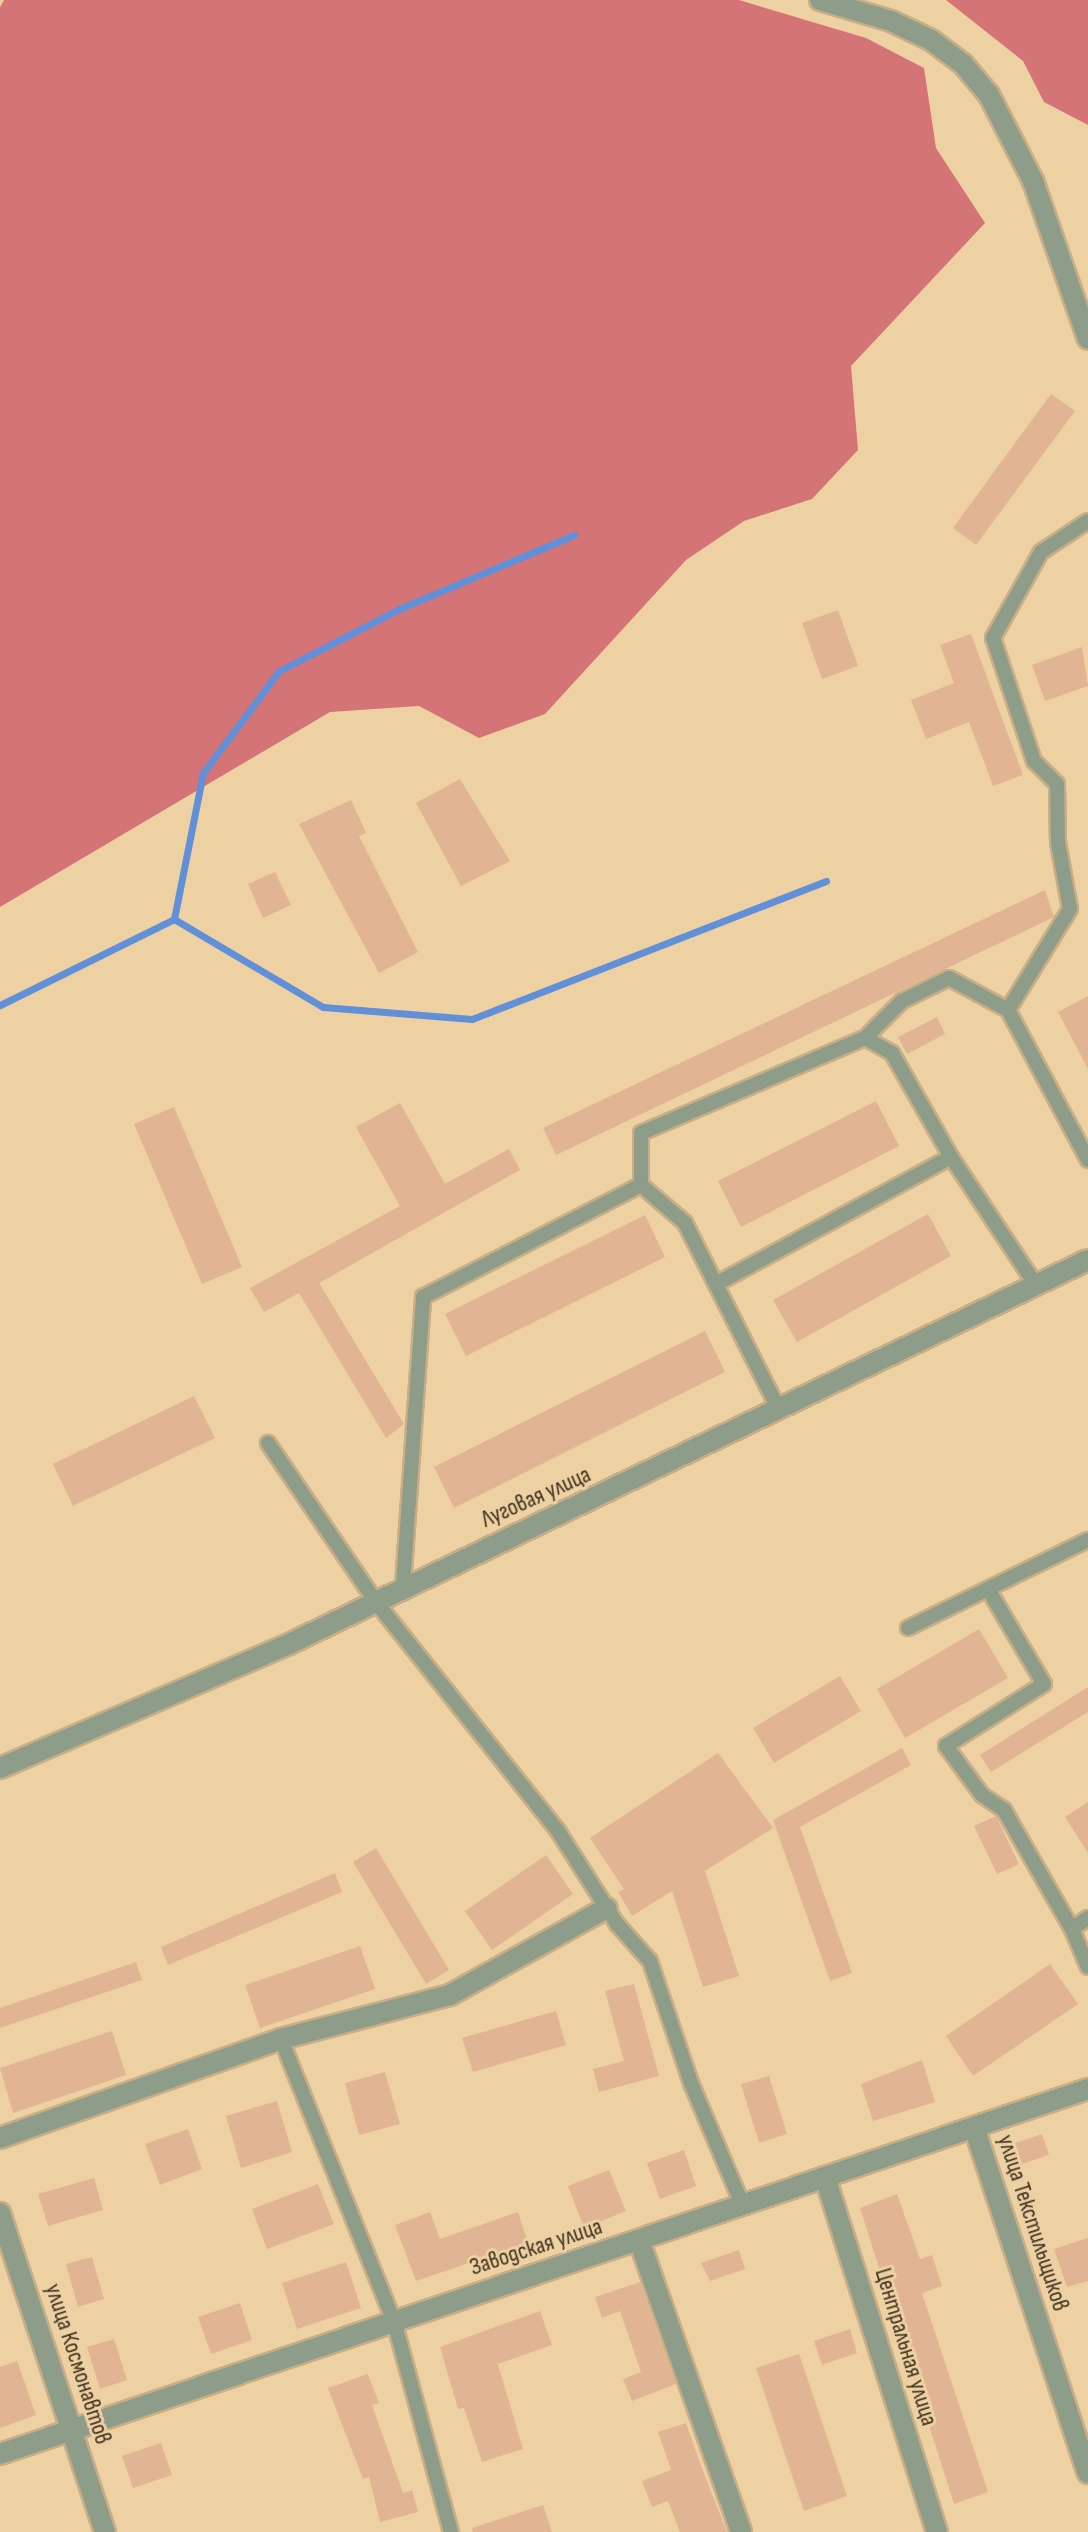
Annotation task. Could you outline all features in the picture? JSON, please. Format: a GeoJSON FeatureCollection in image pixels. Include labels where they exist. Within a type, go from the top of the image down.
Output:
{"type":"FeatureCollection","features":[{"type":"Feature","properties":{"kind":"street"},"geometry":{"type":"LineString","coordinates":[[820,0],[891,21],[931,40],[963,64],[989,95],[1033,181],[1088,339]]}},
{"type":"Feature","properties":{"kind":"street","name":"Луговая улица"},"geometry":{"type":"LineString","coordinates":[[0,1768],[376,1602],[403,1585],[779,1410],[1088,1260]]}},
{"type":"Feature","properties":{"kind":"street"},"geometry":{"type":"LineString","coordinates":[[0,2138],[281,2039],[450,1995],[607,1908]]}},
{"type":"Feature","properties":{"kind":"street","name":"Заводская улица"},"geometry":{"type":"LineString","coordinates":[[0,2454],[1088,2089]]}},
{"type":"Feature","properties":{"kind":"street","name":"улица Текстильщиков"},"geometry":{"type":"LineString","coordinates":[[974,2127],[1088,2473]]}},
{"type":"Feature","properties":{"kind":"street","name":"Центральная улица"},"geometry":{"type":"LineString","coordinates":[[825,2177],[937,2532]]}},
{"type":"Feature","properties":{"kind":"street","name":"улица Космонавтов"},"geometry":{"type":"LineString","coordinates":[[0,2213],[105,2532]]}},
{"type":"Feature","properties":{"kind":"street"},"geometry":{"type":"LineString","coordinates":[[639,2240],[741,2532]]}},
{"type":"Feature","properties":{"kind":"lane"},"geometry":{"type":"LineString","coordinates":[[1008,1010],[1070,909],[1058,842],[1057,784],[1034,761],[993,638],[1041,552],[1088,521]]}},
{"type":"Feature","properties":{"kind":"lane"},"geometry":{"type":"LineString","coordinates":[[779,1410],[685,1223],[641,1185],[641,1133],[865,1038],[902,1001],[949,978],[1008,1010],[1088,1160]]}},
{"type":"Feature","properties":{"kind":"lane"},"geometry":{"type":"LineString","coordinates":[[865,1038],[892,1053],[951,1157],[1036,1285]]}},
{"type":"Feature","properties":{"kind":"lane"},"geometry":{"type":"LineString","coordinates":[[716,1284],[951,1157]]}},
{"type":"Feature","properties":{"kind":"lane"},"geometry":{"type":"LineString","coordinates":[[403,1585],[423,1297],[641,1185]]}},
{"type":"Feature","properties":{"kind":"lane"},"geometry":{"type":"LineString","coordinates":[[268,1443],[376,1602],[558,1831],[607,1908],[650,1961],[691,2083],[742,2204]]}},
{"type":"Feature","properties":{"kind":"lane"},"geometry":{"type":"LineString","coordinates":[[908,1628],[1088,1540]]}},
{"type":"Feature","properties":{"kind":"lane"},"geometry":{"type":"LineString","coordinates":[[988,1589],[1044,1684],[946,1746],[982,1795],[1004,1810],[1072,1929],[1088,1967]]}},
{"type":"Feature","properties":{"kind":"lane"},"geometry":{"type":"LineString","coordinates":[[1072,1929],[1088,1918]]}},
{"type":"Feature","properties":{"kind":"lane"},"geometry":{"type":"LineString","coordinates":[[281,2039],[394,2321],[451,2532]]}},
{"type":"Feature","properties":{"kind":"shaded area"},"geometry":{"type":"Polygon","coordinates":[[[4,0],[739,0],[866,38],[924,68],[936,148],[985,223],[851,366],[858,450],[812,499],[744,521],[686,560],[545,714],[479,738],[419,706],[330,712],[0,907],[0,7],[4,0]]]}},
{"type":"Feature","properties":{"kind":"shaded area"},"geometry":{"type":"Polygon","coordinates":[[[946,0],[1088,0],[1088,125],[1044,102],[1023,61],[946,0]]]}},
{"type":"Feature","properties":{"kind":"building"},"geometry":{"type":"Polygon","coordinates":[[[1051,394],[1075,411],[976,545],[953,528],[1051,394]]]}},
{"type":"Feature","properties":{"kind":"building"},"geometry":{"type":"Polygon","coordinates":[[[838,610],[858,666],[822,679],[802,623],[838,610]]]}},
{"type":"Feature","properties":{"kind":"building"},"geometry":{"type":"Polygon","coordinates":[[[971,634],[1023,775],[993,786],[969,722],[926,739],[911,700],[954,683],[940,645],[971,634]]]}},
{"type":"Feature","properties":{"kind":"building"},"geometry":{"type":"Polygon","coordinates":[[[1082,647],[1088,686],[1045,701],[1032,665],[1082,647]]]}},
{"type":"Feature","properties":{"kind":"building"},"geometry":{"type":"Polygon","coordinates":[[[460,779],[510,861],[461,886],[416,803],[460,779]]]}},
{"type":"Feature","properties":{"kind":"building"},"geometry":{"type":"Polygon","coordinates":[[[351,800],[366,833],[359,836],[418,952],[379,973],[299,824],[351,800]]]}},
{"type":"Feature","properties":{"kind":"building"},"geometry":{"type":"Polygon","coordinates":[[[275,872],[291,905],[263,918],[248,884],[275,872]]]}},
{"type":"Feature","properties":{"kind":"building"},"geometry":{"type":"Polygon","coordinates":[[[1045,890],[1054,917],[556,1155],[543,1128],[1045,890]]]}},
{"type":"Feature","properties":{"kind":"building"},"geometry":{"type":"Polygon","coordinates":[[[1088,996],[1088,1069],[1058,1012],[1088,996]]]}},
{"type":"Feature","properties":{"kind":"building"},"geometry":{"type":"Polygon","coordinates":[[[937,1017],[945,1034],[907,1054],[898,1037],[937,1017]]]}},
{"type":"Feature","properties":{"kind":"building"},"geometry":{"type":"Polygon","coordinates":[[[876,1101],[899,1146],[741,1227],[718,1181],[876,1101]]]}},
{"type":"Feature","properties":{"kind":"building"},"geometry":{"type":"Polygon","coordinates":[[[400,1103],[445,1184],[509,1149],[520,1170],[319,1283],[404,1424],[386,1438],[299,1293],[264,1312],[250,1288],[400,1206],[356,1127],[400,1103]]]}},
{"type":"Feature","properties":{"kind":"building"},"geometry":{"type":"Polygon","coordinates":[[[174,1107],[242,1267],[202,1284],[134,1124],[174,1107]]]}},
{"type":"Feature","properties":{"kind":"building"},"geometry":{"type":"Polygon","coordinates":[[[928,1214],[951,1256],[797,1342],[773,1300],[928,1214]]]}},
{"type":"Feature","properties":{"kind":"building"},"geometry":{"type":"Polygon","coordinates":[[[645,1215],[665,1257],[466,1356],[445,1314],[645,1215]]]}},
{"type":"Feature","properties":{"kind":"building"},"geometry":{"type":"Polygon","coordinates":[[[705,1331],[725,1372],[454,1508],[434,1467],[705,1331]]]}},
{"type":"Feature","properties":{"kind":"building"},"geometry":{"type":"Polygon","coordinates":[[[194,1396],[215,1438],[73,1506],[53,1464],[194,1396]]]}},
{"type":"Feature","properties":{"kind":"building"},"geometry":{"type":"Polygon","coordinates":[[[979,1629],[1008,1678],[905,1738],[877,1689],[979,1629]]]}},
{"type":"Feature","properties":{"kind":"building"},"geometry":{"type":"Polygon","coordinates":[[[840,1676],[861,1711],[774,1763],[753,1728],[840,1676]]]}},
{"type":"Feature","properties":{"kind":"building"},"geometry":{"type":"Polygon","coordinates":[[[1088,1687],[1088,1712],[991,1772],[980,1755],[1088,1687]]]}},
{"type":"Feature","properties":{"kind":"building"},"geometry":{"type":"Polygon","coordinates":[[[902,1748],[911,1765],[800,1827],[852,1973],[830,1981],[773,1820],[902,1748]]]}},
{"type":"Feature","properties":{"kind":"building"},"geometry":{"type":"Polygon","coordinates":[[[718,1753],[773,1828],[705,1871],[739,1976],[703,1987],[672,1891],[632,1916],[618,1892],[624,1889],[590,1838],[718,1753]]]}},
{"type":"Feature","properties":{"kind":"building"},"geometry":{"type":"Polygon","coordinates":[[[1088,1802],[1088,1853],[1065,1817],[1088,1802]]]}},
{"type":"Feature","properties":{"kind":"building"},"geometry":{"type":"Polygon","coordinates":[[[996,1816],[1019,1864],[997,1874],[974,1826],[996,1816]]]}},
{"type":"Feature","properties":{"kind":"building"},"geometry":{"type":"Polygon","coordinates":[[[376,1848],[449,1970],[426,1984],[353,1862],[376,1848]]]}},
{"type":"Feature","properties":{"kind":"building"},"geometry":{"type":"Polygon","coordinates":[[[546,1855],[573,1894],[492,1950],[465,1911],[546,1855]]]}},
{"type":"Feature","properties":{"kind":"building"},"geometry":{"type":"Polygon","coordinates":[[[335,1873],[342,1892],[168,1965],[161,1947],[335,1873]]]}},
{"type":"Feature","properties":{"kind":"building"},"geometry":{"type":"Polygon","coordinates":[[[360,1946],[375,1989],[260,2028],[245,1985],[360,1946]]]}},
{"type":"Feature","properties":{"kind":"building"},"geometry":{"type":"Polygon","coordinates":[[[136,1962],[142,1980],[0,2028],[0,2008],[136,1962]]]}},
{"type":"Feature","properties":{"kind":"building"},"geometry":{"type":"Polygon","coordinates":[[[1050,1964],[1078,2004],[973,2076],[946,2036],[1050,1964]]]}},
{"type":"Feature","properties":{"kind":"building"},"geometry":{"type":"Polygon","coordinates":[[[634,1984],[659,2076],[599,2092],[593,2069],[624,2061],[605,1991],[634,1984]]]}},
{"type":"Feature","properties":{"kind":"building"},"geometry":{"type":"Polygon","coordinates":[[[556,2011],[566,2045],[473,2072],[462,2038],[556,2011]]]}},
{"type":"Feature","properties":{"kind":"building"},"geometry":{"type":"Polygon","coordinates":[[[112,2031],[126,2075],[13,2113],[0,2068],[112,2031]]]}},
{"type":"Feature","properties":{"kind":"building"},"geometry":{"type":"Polygon","coordinates":[[[922,2060],[935,2102],[873,2121],[861,2084],[922,2060]]]}},
{"type":"Feature","properties":{"kind":"building"},"geometry":{"type":"Polygon","coordinates":[[[385,2072],[400,2124],[359,2135],[345,2083],[385,2072]]]}},
{"type":"Feature","properties":{"kind":"building"},"geometry":{"type":"Polygon","coordinates":[[[769,2076],[787,2134],[759,2143],[741,2084],[769,2076]]]}},
{"type":"Feature","properties":{"kind":"building"},"geometry":{"type":"Polygon","coordinates":[[[277,2101],[292,2152],[241,2168],[226,2116],[277,2101]]]}},
{"type":"Feature","properties":{"kind":"building"},"geometry":{"type":"Polygon","coordinates":[[[188,2129],[202,2169],[160,2185],[145,2144],[188,2129]]]}},
{"type":"Feature","properties":{"kind":"building"},"geometry":{"type":"Polygon","coordinates":[[[1042,2134],[1049,2155],[1022,2164],[1015,2143],[1042,2134]]]}},
{"type":"Feature","properties":{"kind":"building"},"geometry":{"type":"Polygon","coordinates":[[[684,2150],[696,2186],[660,2199],[647,2163],[684,2150]]]}},
{"type":"Feature","properties":{"kind":"building"},"geometry":{"type":"Polygon","coordinates":[[[609,2170],[626,2211],[584,2228],[568,2186],[609,2170]]]}},
{"type":"Feature","properties":{"kind":"building"},"geometry":{"type":"Polygon","coordinates":[[[94,2178],[103,2210],[48,2226],[38,2194],[94,2178]]]}},
{"type":"Feature","properties":{"kind":"building"},"geometry":{"type":"Polygon","coordinates":[[[318,2184],[334,2224],[267,2249],[252,2209],[318,2184]]]}},
{"type":"Feature","properties":{"kind":"building"},"geometry":{"type":"Polygon","coordinates":[[[897,2194],[920,2259],[932,2255],[942,2286],[922,2293],[988,2492],[954,2504],[860,2208],[897,2194]]]}},
{"type":"Feature","properties":{"kind":"building"},"geometry":{"type":"Polygon","coordinates":[[[430,2212],[440,2239],[518,2212],[528,2243],[416,2281],[395,2225],[430,2212]]]}},
{"type":"Feature","properties":{"kind":"building"},"geometry":{"type":"Polygon","coordinates":[[[1088,2238],[1088,2281],[1067,2287],[1054,2249],[1088,2238]]]}},
{"type":"Feature","properties":{"kind":"building"},"geometry":{"type":"Polygon","coordinates":[[[739,2250],[745,2269],[710,2281],[701,2263],[739,2250]]]}},
{"type":"Feature","properties":{"kind":"building"},"geometry":{"type":"Polygon","coordinates":[[[92,2257],[104,2299],[78,2307],[66,2264],[92,2257]]]}},
{"type":"Feature","properties":{"kind":"building"},"geometry":{"type":"Polygon","coordinates":[[[346,2262],[361,2308],[297,2329],[282,2283],[346,2262]]]}},
{"type":"Feature","properties":{"kind":"building"},"geometry":{"type":"Polygon","coordinates":[[[640,2282],[676,2384],[632,2401],[623,2379],[641,2372],[620,2311],[602,2318],[595,2297],[640,2282]]]}},
{"type":"Feature","properties":{"kind":"building"},"geometry":{"type":"Polygon","coordinates":[[[240,2303],[252,2340],[211,2354],[198,2317],[240,2303]]]}},
{"type":"Feature","properties":{"kind":"building"},"geometry":{"type":"Polygon","coordinates":[[[540,2311],[552,2345],[498,2364],[523,2449],[482,2462],[464,2408],[458,2409],[440,2347],[540,2311]]]}},
{"type":"Feature","properties":{"kind":"building"},"geometry":{"type":"Polygon","coordinates":[[[850,2329],[857,2353],[822,2365],[814,2341],[850,2329]]]}},
{"type":"Feature","properties":{"kind":"building"},"geometry":{"type":"Polygon","coordinates":[[[114,2339],[127,2380],[100,2389],[87,2347],[114,2339]]]}},
{"type":"Feature","properties":{"kind":"building"},"geometry":{"type":"Polygon","coordinates":[[[799,2354],[847,2496],[804,2511],[756,2368],[799,2354]]]}},
{"type":"Feature","properties":{"kind":"building"},"geometry":{"type":"Polygon","coordinates":[[[17,2361],[36,2415],[0,2428],[0,2367],[17,2361]]]}},
{"type":"Feature","properties":{"kind":"building"},"geometry":{"type":"Polygon","coordinates":[[[368,2374],[379,2403],[372,2405],[403,2493],[412,2490],[418,2512],[380,2522],[369,2477],[363,2479],[328,2388],[368,2374]]]}},
{"type":"Feature","properties":{"kind":"building"},"geometry":{"type":"Polygon","coordinates":[[[686,2423],[727,2532],[680,2532],[668,2501],[652,2507],[642,2481],[671,2470],[658,2432],[686,2423]]]}},
{"type":"Feature","properties":{"kind":"building"},"geometry":{"type":"Polygon","coordinates":[[[161,2443],[172,2475],[133,2488],[122,2456],[161,2443]]]}},
{"type":"Feature","properties":{"kind":"building"},"geometry":{"type":"Polygon","coordinates":[[[543,2505],[552,2532],[473,2532],[472,2528],[543,2505]]]}},
{"type":"Feature","properties":{"kind":"waterway"},"geometry":{"type":"LineString","coordinates":[[174,919],[203,773],[279,671],[399,609],[574,535]]}},
{"type":"Feature","properties":{"kind":"waterway"},"geometry":{"type":"LineString","coordinates":[[174,919],[323,1007],[472,1019],[826,881]]}},
{"type":"Feature","properties":{"kind":"waterway"},"geometry":{"type":"LineString","coordinates":[[0,1005],[174,919]]}}]}
